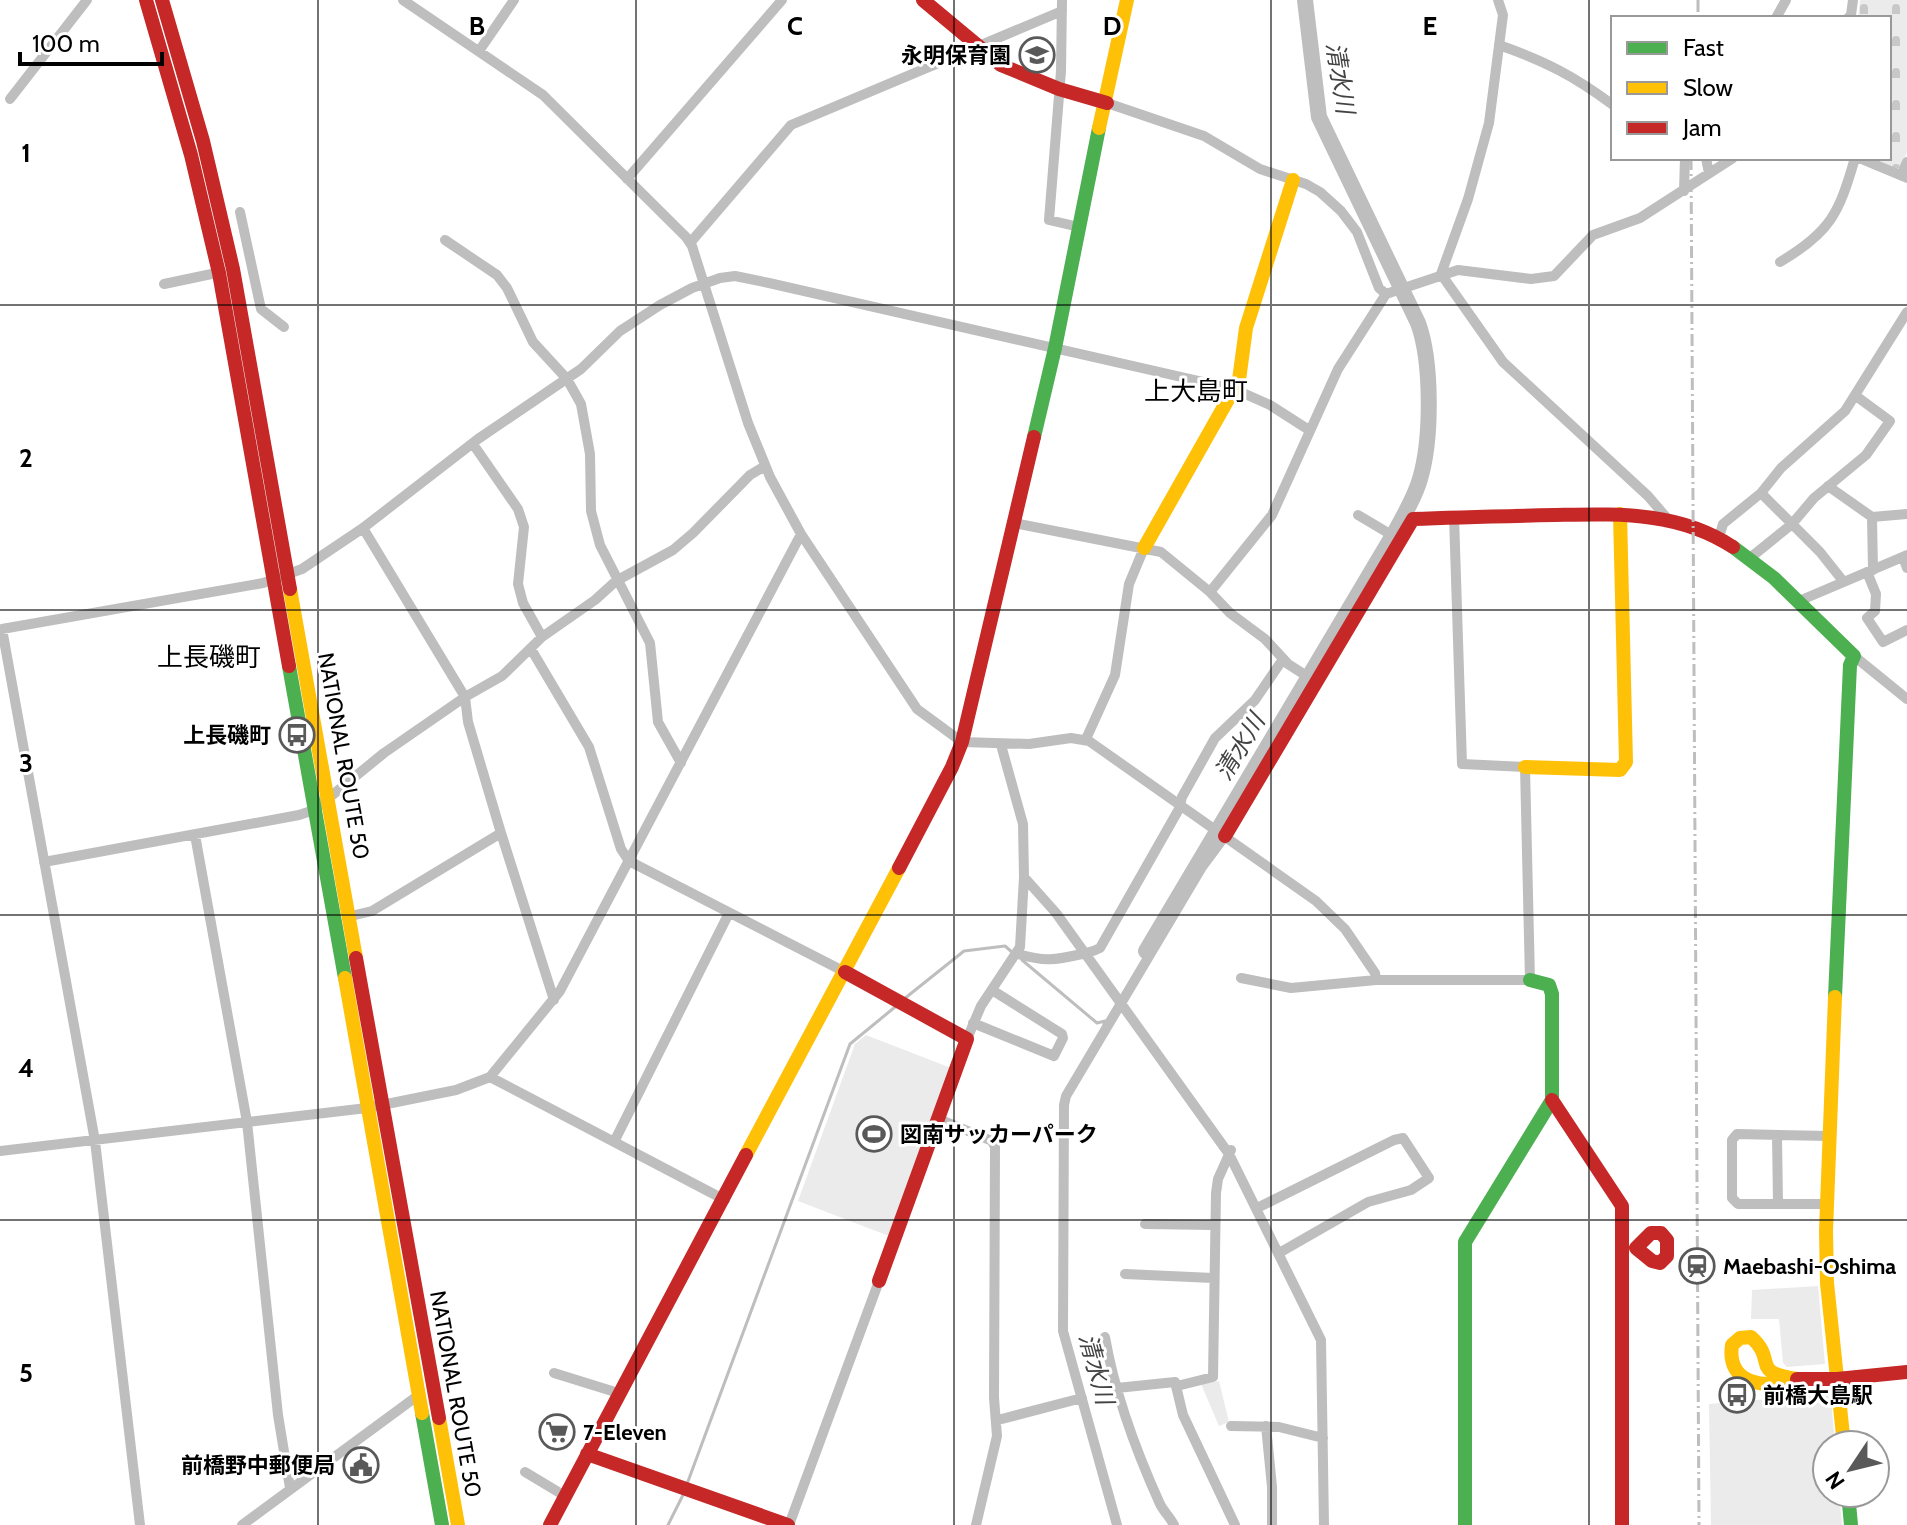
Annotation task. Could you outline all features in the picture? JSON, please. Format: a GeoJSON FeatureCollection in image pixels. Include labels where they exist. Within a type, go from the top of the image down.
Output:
{"type":"FeatureCollection","features":[{"type":"Feature","properties":{"kind":"main road","name":"NATIONAL ROUTE 50"},"geometry":{"type":"LineString","coordinates":[[146,0],[226,271]]}},
{"type":"Feature","properties":{"kind":"main road","name":"NATIONAL ROUTE 50"},"geometry":{"type":"LineString","coordinates":[[162,0],[203,141],[282,577],[351,916],[458,1525]]}},
{"type":"Feature","properties":{"kind":"main road"},"geometry":{"type":"LineString","coordinates":[[923,0],[1001,65],[1059,89],[1105,102]]}},
{"type":"Feature","properties":{"kind":"main road"},"geometry":{"type":"LineString","coordinates":[[550,1525],[845,972],[952,767],[962,742],[1055,348],[1127,0]]}},
{"type":"Feature","properties":{"kind":"main road"},"geometry":{"type":"LineString","coordinates":[[1144,548],[1242,370],[1246,328],[1293,180]]}},
{"type":"Feature","properties":{"kind":"main road"},"geometry":{"type":"LineString","coordinates":[[1525,767],[1620,770],[1626,762],[1620,514]]}},
{"type":"Feature","properties":{"kind":"main road"},"geometry":{"type":"LineString","coordinates":[[1221,833],[1395,537],[1413,519],[1620,514],[1666,517],[1719,537],[1750,558],[1799,601],[1854,656],[1850,665],[1846,726],[1827,1204],[1827,1283],[1842,1429]]}},
{"type":"Feature","properties":{"kind":"main road","name":"NATIONAL ROUTE 50"},"geometry":{"type":"LineString","coordinates":[[282,577],[314,810],[442,1525]]}},
{"type":"Feature","properties":{"kind":"main road"},"geometry":{"type":"LineString","coordinates":[[845,972],[967,1039],[879,1281]]}},
{"type":"Feature","properties":{"kind":"main road"},"geometry":{"type":"LineString","coordinates":[[1465,1525],[1465,1242],[1552,1100],[1552,994],[1549,985],[1530,980]]}},
{"type":"Feature","properties":{"kind":"main road"},"geometry":{"type":"LineString","coordinates":[[1552,1100],[1622,1206],[1629,1248],[1620,1308],[1622,1525]]}},
{"type":"Feature","properties":{"kind":"main road"},"geometry":{"type":"LineString","coordinates":[[1797,1379],[1789,1383],[1766,1385],[1744,1379],[1733,1366],[1732,1345],[1740,1338],[1755,1339],[1768,1371],[1779,1377],[1837,1379],[1907,1372]]}},
{"type":"Feature","properties":{"kind":"main road"},"geometry":{"type":"LineString","coordinates":[[587,1454],[788,1525]]}},
{"type":"Feature","properties":{"kind":"street"},"geometry":{"type":"LineString","coordinates":[[10,99],[87,0]]}},
{"type":"Feature","properties":{"kind":"street"},"geometry":{"type":"LineString","coordinates":[[403,0],[543,95],[690,243],[748,423],[765,466],[801,534],[917,709],[962,742],[1001,745],[1086,739],[1313,899],[1332,915],[1353,940],[1375,973],[1376,980]]}},
{"type":"Feature","properties":{"kind":"street"},"geometry":{"type":"LineString","coordinates":[[479,51],[514,0]]}},
{"type":"Feature","properties":{"kind":"street"},"geometry":{"type":"LineString","coordinates":[[627,179],[782,0]]}},
{"type":"Feature","properties":{"kind":"street"},"geometry":{"type":"LineString","coordinates":[[1441,274],[1468,199],[1489,123],[1503,15],[1498,0]]}},
{"type":"Feature","properties":{"kind":"street"},"geometry":{"type":"LineString","coordinates":[[690,243],[791,125],[978,45],[1062,5],[1049,220],[1079,227]]}},
{"type":"Feature","properties":{"kind":"street"},"geometry":{"type":"LineString","coordinates":[[1499,45],[1575,77],[1611,104]]}},
{"type":"Feature","properties":{"kind":"street"},"geometry":{"type":"LineString","coordinates":[[1105,102],[1204,136],[1260,169],[1320,192],[1346,217],[1362,242],[1379,288],[1386,294]]}},
{"type":"Feature","properties":{"kind":"street"},"geometry":{"type":"LineString","coordinates":[[1684,191],[1685,160]]}},
{"type":"Feature","properties":{"kind":"street"},"geometry":{"type":"LineString","coordinates":[[1706,160],[1709,173]]}},
{"type":"Feature","properties":{"kind":"street"},"geometry":{"type":"LineString","coordinates":[[1210,592],[1268,521],[1343,360],[1386,294],[1458,270],[1531,279],[1554,276],[1593,235],[1640,218],[1730,160]]}},
{"type":"Feature","properties":{"kind":"street"},"geometry":{"type":"LineString","coordinates":[[1780,262],[1809,245],[1828,224],[1843,198],[1856,160]]}},
{"type":"Feature","properties":{"kind":"street"},"geometry":{"type":"LineString","coordinates":[[1862,160],[1904,177],[1907,162]]}},
{"type":"Feature","properties":{"kind":"street"},"geometry":{"type":"LineString","coordinates":[[240,212],[261,309],[284,327]]}},
{"type":"Feature","properties":{"kind":"street"},"geometry":{"type":"LineString","coordinates":[[445,240],[497,275],[507,288],[533,342],[567,379],[581,404],[590,454],[591,511],[600,545],[650,643],[658,722],[681,763]]}},
{"type":"Feature","properties":{"kind":"street"},"geometry":{"type":"LineString","coordinates":[[164,284],[250,266]]}},
{"type":"Feature","properties":{"kind":"street"},"geometry":{"type":"LineString","coordinates":[[1441,274],[1503,362],[1648,496],[1666,517]]}},
{"type":"Feature","properties":{"kind":"street"},"geometry":{"type":"LineString","coordinates":[[140,1525],[95,1141],[2,629],[282,577],[363,528],[473,444],[581,369],[620,331],[660,305],[705,283],[735,276],[1234,389],[1262,401],[1309,430]]}},
{"type":"Feature","properties":{"kind":"street"},"geometry":{"type":"LineString","coordinates":[[1719,537],[1723,524],[1761,493],[1781,468],[1845,411],[1907,312]]}},
{"type":"Feature","properties":{"kind":"street"},"geometry":{"type":"LineString","coordinates":[[1750,558],[1792,524],[1814,498],[1866,455],[1890,421],[1856,396]]}},
{"type":"Feature","properties":{"kind":"street"},"geometry":{"type":"LineString","coordinates":[[473,444],[518,509],[524,527],[518,584],[523,603],[542,637]]}},
{"type":"Feature","properties":{"kind":"street"},"geometry":{"type":"LineString","coordinates":[[44,862],[314,810],[384,753],[465,697],[502,676],[542,637],[595,600],[616,581],[673,550],[750,475],[765,466]]}},
{"type":"Feature","properties":{"kind":"street"},"geometry":{"type":"LineString","coordinates":[[1828,486],[1872,517],[1907,514]]}},
{"type":"Feature","properties":{"kind":"street"},"geometry":{"type":"LineString","coordinates":[[1761,493],[1820,552],[1843,581]]}},
{"type":"Feature","properties":{"kind":"street"},"geometry":{"type":"LineString","coordinates":[[1358,515],[1395,537]]}},
{"type":"Feature","properties":{"kind":"street"},"geometry":{"type":"LineString","coordinates":[[1241,978],[1291,988],[1376,980],[1530,980],[1525,767],[1462,764],[1454,516]]}},
{"type":"Feature","properties":{"kind":"street"},"geometry":{"type":"LineString","coordinates":[[1872,517],[1870,571],[1876,594],[1875,611],[1867,618],[1883,642],[1907,630]]}},
{"type":"Feature","properties":{"kind":"street"},"geometry":{"type":"LineString","coordinates":[[1014,523],[1161,552],[1210,592],[1230,613],[1265,639],[1283,659],[1311,679]]}},
{"type":"Feature","properties":{"kind":"street"},"geometry":{"type":"LineString","coordinates":[[363,528],[465,697],[468,722],[554,1000]]}},
{"type":"Feature","properties":{"kind":"street"},"geometry":{"type":"LineString","coordinates":[[0,1151],[367,1108],[456,1090],[490,1077],[554,1000],[801,534]]}},
{"type":"Feature","properties":{"kind":"street"},"geometry":{"type":"LineString","coordinates":[[1086,739],[1115,675],[1129,584],[1144,548]]}},
{"type":"Feature","properties":{"kind":"street"},"geometry":{"type":"LineString","coordinates":[[1799,601],[1843,581],[1906,560]]}},
{"type":"Feature","properties":{"kind":"street"},"geometry":{"type":"LineString","coordinates":[[531,649],[589,747],[621,849],[629,861],[845,972]]}},
{"type":"Feature","properties":{"kind":"street"},"geometry":{"type":"LineString","coordinates":[[1854,656],[1907,699]]}},
{"type":"Feature","properties":{"kind":"street"},"geometry":{"type":"LineString","coordinates":[[1018,954],[1049,961],[1066,959],[1094,952],[1105,942],[1215,738],[1255,700],[1283,659]]}},
{"type":"Feature","properties":{"kind":"street"},"geometry":{"type":"LineString","coordinates":[[967,1039],[992,990],[1018,954],[1022,930],[1023,824],[1001,745]]}},
{"type":"Feature","properties":{"kind":"street"},"geometry":{"type":"LineString","coordinates":[[351,916],[372,911],[501,833]]}},
{"type":"Feature","properties":{"kind":"street"},"geometry":{"type":"LineString","coordinates":[[1117,1525],[1063,1331],[1064,1105],[1066,1096],[1120,1001],[1221,833]]}},
{"type":"Feature","properties":{"kind":"street"},"geometry":{"type":"LineString","coordinates":[[195,835],[247,1122],[278,1415],[290,1488]]}},
{"type":"Feature","properties":{"kind":"street"},"geometry":{"type":"LineString","coordinates":[[1024,877],[1030,880],[1230,1151],[1323,1344],[1324,1525]]}},
{"type":"Feature","properties":{"kind":"street"},"geometry":{"type":"LineString","coordinates":[[614,1142],[729,913]]}},
{"type":"Feature","properties":{"kind":"street"},"geometry":{"type":"LineString","coordinates":[[973,1023],[1054,1056],[1062,1034],[992,990]]}},
{"type":"Feature","properties":{"kind":"street"},"geometry":{"type":"LineString","coordinates":[[490,1077],[725,1199]]}},
{"type":"Feature","properties":{"kind":"street"},"geometry":{"type":"LineString","coordinates":[[939,1119],[992,1141],[995,1147],[994,1402],[998,1420],[976,1525]]}},
{"type":"Feature","properties":{"kind":"street"},"geometry":{"type":"LineString","coordinates":[[1827,1204],[1740,1205],[1733,1200],[1732,1140],[1737,1134],[1829,1136]]}},
{"type":"Feature","properties":{"kind":"street"},"geometry":{"type":"LineString","coordinates":[[1777,1135],[1778,1204]]}},
{"type":"Feature","properties":{"kind":"street"},"geometry":{"type":"LineString","coordinates":[[1257,1208],[1403,1138],[1429,1178],[1411,1190],[1368,1202],[1279,1253]]}},
{"type":"Feature","properties":{"kind":"street"},"geometry":{"type":"LineString","coordinates":[[1177,1386],[1213,1377],[1214,1225],[1218,1179],[1230,1151]]}},
{"type":"Feature","properties":{"kind":"street"},"geometry":{"type":"LineString","coordinates":[[1145,1224],[1214,1225]]}},
{"type":"Feature","properties":{"kind":"street"},"geometry":{"type":"LineString","coordinates":[[1125,1274],[1213,1278]]}},
{"type":"Feature","properties":{"kind":"street"},"geometry":{"type":"LineString","coordinates":[[788,1525],[879,1281]]}},
{"type":"Feature","properties":{"kind":"street"},"geometry":{"type":"LineString","coordinates":[[1105,1337],[1138,1455],[1162,1509],[1174,1525]]}},
{"type":"Feature","properties":{"kind":"street"},"geometry":{"type":"LineString","coordinates":[[554,1373],[619,1396]]}},
{"type":"Feature","properties":{"kind":"street"},"geometry":{"type":"LineString","coordinates":[[1117,1388],[1175,1382],[1183,1415],[1235,1525]]}},
{"type":"Feature","properties":{"kind":"street"},"geometry":{"type":"LineString","coordinates":[[242,1525],[432,1387]]}},
{"type":"Feature","properties":{"kind":"street"},"geometry":{"type":"LineString","coordinates":[[998,1420],[1082,1398]]}},
{"type":"Feature","properties":{"kind":"street"},"geometry":{"type":"LineString","coordinates":[[1231,1426],[1266,1426],[1323,1438]]}},
{"type":"Feature","properties":{"kind":"street"},"geometry":{"type":"LineString","coordinates":[[1266,1426],[1272,1482],[1272,1525]]}},
{"type":"Feature","properties":{"kind":"street"},"geometry":{"type":"LineString","coordinates":[[525,1472],[565,1496]]}},
{"type":"Feature","properties":{"kind":"green space"},"geometry":{"type":"Polygon","coordinates":[[[1860,0],[1907,0],[1907,152],[1896,170],[1876,160],[1891,160],[1891,16],[1858,16],[1860,0]]]}},
{"type":"Feature","properties":{"kind":"green space","name":"図南サッカーパーク"},"geometry":{"type":"Polygon","coordinates":[[[866,1035],[951,1068],[889,1236],[798,1201],[855,1044],[866,1035]]]}},
{"type":"Feature","properties":{"kind":"green space"},"geometry":{"type":"Polygon","coordinates":[[[1818,1286],[1825,1364],[1787,1367],[1783,1363],[1779,1319],[1751,1319],[1752,1290],[1818,1286]]]}},
{"type":"Feature","properties":{"kind":"green space"},"geometry":{"type":"Polygon","coordinates":[[[1219,1381],[1229,1422],[1219,1426],[1201,1384],[1219,1381]]]}},
{"type":"Feature","properties":{"kind":"green space"},"geometry":{"type":"Polygon","coordinates":[[[1826,1394],[1831,1399],[1834,1429],[1811,1429],[1811,1509],[1840,1509],[1842,1525],[1711,1525],[1709,1404],[1826,1394]]]}},
{"type":"Feature","properties":{"kind":"waterway","name":"清水川"},"geometry":{"type":"LineString","coordinates":[[1146,951],[1396,530],[1415,492],[1424,462],[1429,400],[1423,339],[1319,117],[1305,0]]}},
{"type":"Feature","properties":{"kind":"waterway"},"geometry":{"type":"LineString","coordinates":[[904,999],[964,951],[1005,946],[1013,953]]}},
{"type":"Feature","properties":{"kind":"waterway"},"geometry":{"type":"LineString","coordinates":[[1022,960],[1097,1023],[1105,1021],[1104,1024]]}},
{"type":"Feature","properties":{"kind":"waterway"},"geometry":{"type":"LineString","coordinates":[[687,1484],[850,1044],[895,1007]]}},
{"type":"Feature","properties":{"kind":"waterway"},"geometry":{"type":"LineString","coordinates":[[668,1525],[683,1495]]}},
{"type":"Feature","properties":{"kind":"railway"},"geometry":{"type":"LineString","coordinates":[[1698,0],[1698,16]]}},
{"type":"Feature","properties":{"kind":"railway"},"geometry":{"type":"LineString","coordinates":[[1691,160],[1699,1525]]}},
{"type":"Feature","properties":{"kind":"traffic: fast"},"geometry":{"type":"LineString","coordinates":[[1034,437],[1099,128]]}},
{"type":"Feature","properties":{"kind":"traffic: fast"},"geometry":{"type":"LineString","coordinates":[[1733,547],[1774,578],[1854,656],[1850,665],[1835,997]]}},
{"type":"Feature","properties":{"kind":"traffic: fast"},"geometry":{"type":"LineString","coordinates":[[289,666],[345,978]]}},
{"type":"Feature","properties":{"kind":"traffic: fast"},"geometry":{"type":"LineString","coordinates":[[1465,1525],[1465,1242],[1552,1100],[1552,994],[1549,985],[1530,980]]}},
{"type":"Feature","properties":{"kind":"traffic: fast"},"geometry":{"type":"LineString","coordinates":[[422,1413],[442,1525]]}},
{"type":"Feature","properties":{"kind":"traffic: fast"},"geometry":{"type":"LineString","coordinates":[[1850,1509],[1851,1525]]}},
{"type":"Feature","properties":{"kind":"traffic: slow"},"geometry":{"type":"LineString","coordinates":[[1099,128],[1127,0]]}},
{"type":"Feature","properties":{"kind":"traffic: slow"},"geometry":{"type":"LineString","coordinates":[[1144,548],[1239,380],[1246,328],[1293,180]]}},
{"type":"Feature","properties":{"kind":"traffic: slow"},"geometry":{"type":"LineString","coordinates":[[1525,767],[1620,770],[1626,762],[1620,514]]}},
{"type":"Feature","properties":{"kind":"traffic: slow"},"geometry":{"type":"LineString","coordinates":[[290,589],[356,958]]}},
{"type":"Feature","properties":{"kind":"traffic: slow"},"geometry":{"type":"LineString","coordinates":[[746,1155],[899,868]]}},
{"type":"Feature","properties":{"kind":"traffic: slow"},"geometry":{"type":"LineString","coordinates":[[345,978],[422,1413]]}},
{"type":"Feature","properties":{"kind":"traffic: slow"},"geometry":{"type":"LineString","coordinates":[[1835,997],[1826,1231],[1827,1283],[1842,1429]]}},
{"type":"Feature","properties":{"kind":"traffic: slow"},"geometry":{"type":"LineString","coordinates":[[1751,1337],[1759,1345],[1768,1369],[1797,1379],[1773,1384],[1751,1381],[1742,1376],[1735,1369],[1732,1345],[1740,1338],[1751,1337]]}},
{"type":"Feature","properties":{"kind":"traffic: slow"},"geometry":{"type":"LineString","coordinates":[[439,1418],[458,1525]]}},
{"type":"Feature","properties":{"kind":"traffic: jam"},"geometry":{"type":"LineString","coordinates":[[146,0],[191,155],[219,273],[289,666]]}},
{"type":"Feature","properties":{"kind":"traffic: jam"},"geometry":{"type":"LineString","coordinates":[[162,0],[203,141],[233,269],[290,589]]}},
{"type":"Feature","properties":{"kind":"traffic: jam"},"geometry":{"type":"LineString","coordinates":[[923,0],[1001,65],[1059,89],[1107,103]]}},
{"type":"Feature","properties":{"kind":"traffic: jam"},"geometry":{"type":"LineString","coordinates":[[899,868],[962,742],[1034,437]]}},
{"type":"Feature","properties":{"kind":"traffic: jam"},"geometry":{"type":"LineString","coordinates":[[1225,836],[1413,519],[1625,515],[1691,527],[1733,547]]}},
{"type":"Feature","properties":{"kind":"traffic: jam"},"geometry":{"type":"LineString","coordinates":[[356,958],[439,1418]]}},
{"type":"Feature","properties":{"kind":"traffic: jam"},"geometry":{"type":"LineString","coordinates":[[845,972],[967,1039],[879,1281]]}},
{"type":"Feature","properties":{"kind":"traffic: jam"},"geometry":{"type":"LineString","coordinates":[[1552,1100],[1622,1206],[1622,1525]]}},
{"type":"Feature","properties":{"kind":"traffic: jam"},"geometry":{"type":"LineString","coordinates":[[550,1525],[746,1155]]}},
{"type":"Feature","properties":{"kind":"traffic: jam"},"geometry":{"type":"LineString","coordinates":[[1651,1233],[1661,1233],[1667,1240],[1667,1256],[1660,1263],[1652,1261],[1636,1248],[1651,1233]]}},
{"type":"Feature","properties":{"kind":"traffic: jam"},"geometry":{"type":"LineString","coordinates":[[1797,1379],[1837,1379],[1907,1372]]}},
{"type":"Feature","properties":{"kind":"traffic: jam"},"geometry":{"type":"LineString","coordinates":[[587,1454],[788,1525]]}},
{"type":"Feature","properties":{"kind":"place","name":"永明保育園"},"geometry":{"type":"Point","coordinates":[1037,55]}},
{"type":"Feature","properties":{"kind":"place","name":"上長磯町"},"geometry":{"type":"Point","coordinates":[297,735]}},
{"type":"Feature","properties":{"kind":"place","name":"図南サッカーパーク"},"geometry":{"type":"Point","coordinates":[874,1134]}},
{"type":"Feature","properties":{"kind":"place","name":"Maebashi-Oshima"},"geometry":{"type":"Point","coordinates":[1697,1266]}},
{"type":"Feature","properties":{"kind":"place","name":"前橋大島駅"},"geometry":{"type":"Point","coordinates":[1737,1395]}},
{"type":"Feature","properties":{"kind":"place","name":"7-Eleven"},"geometry":{"type":"Point","coordinates":[557,1432]}},
{"type":"Feature","properties":{"kind":"place","name":"前橋野中郵便局"},"geometry":{"type":"Point","coordinates":[361,1465]}},
{"type":"Feature","properties":{"kind":"district","name":"上大島町"},"geometry":{"type":"Point","coordinates":[1196,391]}},
{"type":"Feature","properties":{"kind":"district","name":"上長磯町"},"geometry":{"type":"Point","coordinates":[209,657]}}]}
